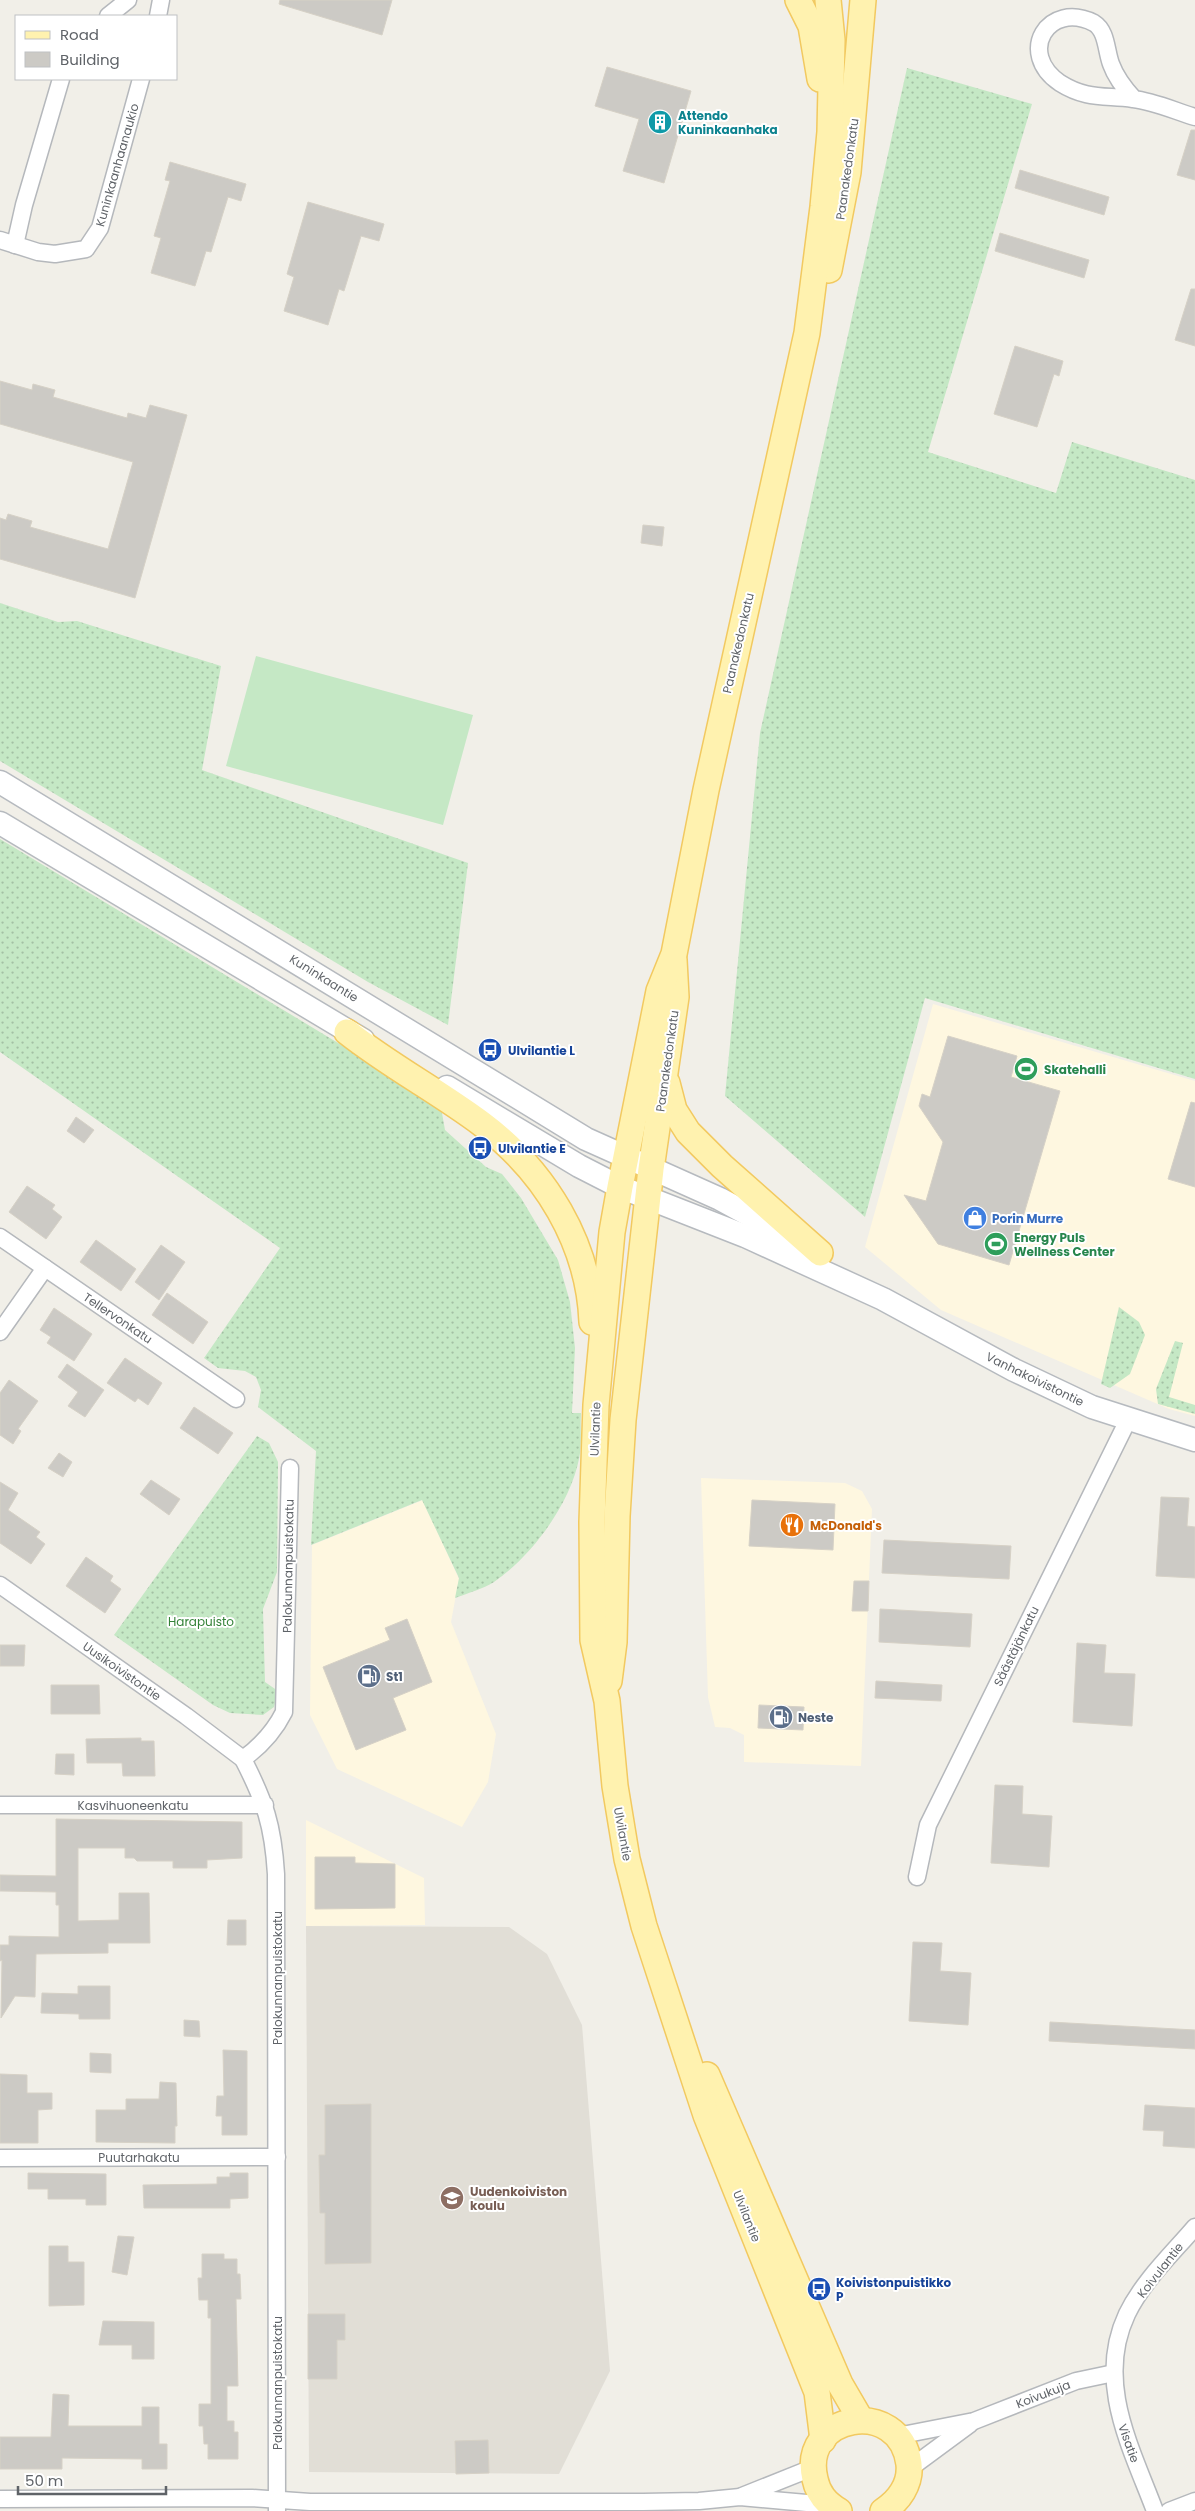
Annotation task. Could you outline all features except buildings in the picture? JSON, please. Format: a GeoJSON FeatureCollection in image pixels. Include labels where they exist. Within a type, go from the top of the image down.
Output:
{"type":"FeatureCollection","features":[{"type":"Feature","properties":{"kind":"main road"},"geometry":{"type":"LineString","coordinates":[[798,0],[811,26],[830,132]]}},
{"type":"Feature","properties":{"kind":"main road","name":"Paanakedonkatu"},"geometry":{"type":"LineString","coordinates":[[626,1158],[659,991],[674,954],[706,790],[807,333],[823,207],[830,132],[832,40],[828,0]]}},
{"type":"Feature","properties":{"kind":"main road","name":"Paanakedonkatu"},"geometry":{"type":"LineString","coordinates":[[807,333],[825,286],[848,172],[863,0]]}},
{"type":"Feature","properties":{"kind":"main road","name":"Kuninkaantie"},"geometry":{"type":"LineString","coordinates":[[0,782],[586,1139],[651,1169]]}},
{"type":"Feature","properties":{"kind":"main road"},"geometry":{"type":"LineString","coordinates":[[0,823],[348,1032],[399,1057],[579,1166],[620,1186]]}},
{"type":"Feature","properties":{"kind":"main road","name":"Paanakedonkatu"},"geometry":{"type":"LineString","coordinates":[[651,1169],[676,996],[674,954]]}},
{"type":"Feature","properties":{"kind":"main road"},"geometry":{"type":"LineString","coordinates":[[348,1032],[382,1059],[483,1125],[513,1150],[542,1185],[574,1237],[588,1280],[596,1404]]}},
{"type":"Feature","properties":{"kind":"main road"},"geometry":{"type":"LineString","coordinates":[[665,1077],[674,1110],[688,1132],[722,1166],[820,1253]]}},
{"type":"Feature","properties":{"kind":"main road","name":"Ulvilantie"},"geometry":{"type":"LineString","coordinates":[[626,1158],[612,1232],[596,1404],[592,1522],[594,1640],[606,1701],[615,1786],[627,1859],[644,1926],[667,1991],[706,2115],[817,2392],[822,2440]]}},
{"type":"Feature","properties":{"kind":"main road","name":"Ulvilantie"},"geometry":{"type":"LineString","coordinates":[[606,1701],[614,1642],[617,1516],[623,1420],[651,1169]]}},
{"type":"Feature","properties":{"kind":"main road","name":"Vanhakoivistontie"},"geometry":{"type":"LineString","coordinates":[[651,1169],[720,1199],[820,1253],[883,1299]]}},
{"type":"Feature","properties":{"kind":"main road","name":"Vanhakoivistontie"},"geometry":{"type":"LineString","coordinates":[[620,1186],[746,1236],[883,1299],[1014,1370],[1092,1407],[1195,1440]]}},
{"type":"Feature","properties":{"kind":"main road","name":"Ulvilantie"},"geometry":{"type":"LineString","coordinates":[[667,1991],[724,2109],[840,2384],[861,2420]]}},
{"type":"Feature","properties":{"kind":"main road"},"geometry":{"type":"LineString","coordinates":[[834,2508],[818,2490],[812,2468],[816,2450],[828,2432],[844,2422],[861,2420],[881,2424],[897,2436],[907,2452],[909,2469],[907,2483],[895,2506]]}},
{"type":"Feature","properties":{"kind":"street"},"geometry":{"type":"LineString","coordinates":[[109,15],[128,0]]}},
{"type":"Feature","properties":{"kind":"street"},"geometry":{"type":"LineString","coordinates":[[158,15],[161,0]]}},
{"type":"Feature","properties":{"kind":"street"},"geometry":{"type":"LineString","coordinates":[[1134,98],[1120,83],[1097,24],[1082,15],[1066,14],[1052,19],[1040,31],[1038,51],[1047,70],[1059,82],[1078,93],[1103,98],[1134,98],[1195,118]]}},
{"type":"Feature","properties":{"kind":"street"},"geometry":{"type":"LineString","coordinates":[[8,242],[24,204],[61,80]]}},
{"type":"Feature","properties":{"kind":"street","name":"Kuninkaanhaanaukio"},"geometry":{"type":"LineString","coordinates":[[8,242],[55,254],[86,249],[100,228],[141,80]]}},
{"type":"Feature","properties":{"kind":"street","name":"Tellervonkatu"},"geometry":{"type":"LineString","coordinates":[[0,1237],[236,1398]]}},
{"type":"Feature","properties":{"kind":"street"},"geometry":{"type":"LineString","coordinates":[[0,1332],[45,1268]]}},
{"type":"Feature","properties":{"kind":"street","name":"Säästäjänkatu"},"geometry":{"type":"LineString","coordinates":[[917,1877],[928,1825],[1128,1420]]}},
{"type":"Feature","properties":{"kind":"street","name":"Palokunnanpuistokatu"},"geometry":{"type":"LineString","coordinates":[[277,2505],[276,1874],[274,1843],[265,1805],[243,1759],[276,1727],[284,1712],[290,1468]]}},
{"type":"Feature","properties":{"kind":"street","name":"Uusikoivistontie"},"geometry":{"type":"LineString","coordinates":[[0,1585],[186,1716],[243,1759]]}},
{"type":"Feature","properties":{"kind":"street","name":"Kasvihuoneenkatu"},"geometry":{"type":"LineString","coordinates":[[0,1805],[265,1805]]}},
{"type":"Feature","properties":{"kind":"street","name":"Puutarhakatu"},"geometry":{"type":"LineString","coordinates":[[0,2158],[277,2157]]}},
{"type":"Feature","properties":{"kind":"street","name":"Koivulantie"},"geometry":{"type":"LineString","coordinates":[[1114,2373],[1118,2345],[1127,2314],[1150,2279],[1195,2227]]}},
{"type":"Feature","properties":{"kind":"street","name":"Koivukuja"},"geometry":{"type":"LineString","coordinates":[[897,2436],[974,2421],[1076,2381],[1114,2373]]}},
{"type":"Feature","properties":{"kind":"street","name":"Visatie"},"geometry":{"type":"LineString","coordinates":[[1114,2373],[1116,2404],[1122,2426],[1155,2511]]}},
{"type":"Feature","properties":{"kind":"street","name":"Koivukuja"},"geometry":{"type":"LineString","coordinates":[[909,2469],[974,2421]]}},
{"type":"Feature","properties":{"kind":"street"},"geometry":{"type":"LineString","coordinates":[[740,2497],[812,2468]]}},
{"type":"Feature","properties":{"kind":"street"},"geometry":{"type":"LineString","coordinates":[[0,2499],[277,2505],[644,2507],[740,2497],[834,2508]]}},
{"type":"Feature","properties":{"kind":"street"},"geometry":{"type":"LineString","coordinates":[[1170,2511],[1195,2501]]}},
{"type":"Feature","properties":{"kind":"shaded area"},"geometry":{"type":"Polygon","coordinates":[[[933,1004],[1195,1081],[1195,1416],[1169,1409],[941,1310],[865,1247],[933,1004]]]}},
{"type":"Feature","properties":{"kind":"shaded area"},"geometry":{"type":"Polygon","coordinates":[[[701,1478],[845,1483],[862,1491],[872,1509],[861,1766],[744,1762],[744,1735],[730,1728],[715,1727],[708,1697],[701,1478]]]}},
{"type":"Feature","properties":{"kind":"shaded area"},"geometry":{"type":"Polygon","coordinates":[[[423,1500],[459,1579],[451,1622],[496,1734],[488,1782],[462,1827],[337,1769],[310,1715],[312,1545],[423,1500]]]}},
{"type":"Feature","properties":{"kind":"shaded area"},"geometry":{"type":"Polygon","coordinates":[[[306,1820],[424,1878],[425,1925],[306,1926],[306,1820]]]}},
{"type":"Feature","properties":{"kind":"shaded area","name":"Uudenkoiviston koulu"},"geometry":{"type":"Polygon","coordinates":[[[306,1926],[509,1927],[547,1954],[582,2025],[610,2371],[559,2474],[309,2472],[306,1926]]]}},
{"type":"Feature","properties":{"kind":"green space"},"geometry":{"type":"Polygon","coordinates":[[[907,68],[1032,104],[928,452],[1056,493],[1072,442],[1195,480],[1195,1079],[925,998],[865,1217],[725,1096],[760,733],[907,68]]]}},
{"type":"Feature","properties":{"kind":"green space"},"geometry":{"type":"Polygon","coordinates":[[[0,603],[58,622],[77,621],[221,666],[202,770],[468,863],[448,1025],[368,982],[0,761],[0,603]]]}},
{"type":"Feature","properties":{"kind":"green space"},"geometry":{"type":"Polygon","coordinates":[[[256,656],[473,715],[443,825],[226,766],[256,656]]]}},
{"type":"Feature","properties":{"kind":"green space"},"geometry":{"type":"Polygon","coordinates":[[[0,839],[416,1090],[442,1113],[445,1130],[486,1167],[502,1174],[521,1198],[558,1260],[570,1302],[575,1348],[572,1413],[581,1413],[580,1448],[574,1476],[558,1511],[535,1544],[494,1582],[455,1598],[459,1578],[422,1500],[311,1545],[316,1451],[258,1407],[261,1390],[256,1377],[245,1371],[218,1368],[204,1358],[280,1248],[0,1052],[0,839]]]}},
{"type":"Feature","properties":{"kind":"green space"},"geometry":{"type":"Polygon","coordinates":[[[1119,1307],[1139,1322],[1145,1335],[1130,1374],[1110,1388],[1101,1384],[1119,1307]]]}},
{"type":"Feature","properties":{"kind":"green space"},"geometry":{"type":"Polygon","coordinates":[[[1175,1341],[1183,1343],[1169,1397],[1195,1405],[1195,1414],[1158,1404],[1156,1389],[1175,1341]]]}},
{"type":"Feature","properties":{"kind":"green space","name":"Harapuisto"},"geometry":{"type":"Polygon","coordinates":[[[257,1436],[269,1443],[278,1462],[277,1572],[263,1609],[265,1682],[278,1691],[274,1707],[263,1715],[230,1713],[213,1705],[114,1635],[257,1436]]]}},
{"type":"Feature","properties":{"kind":"place","name":"Attendo Kuninkaanhaka"},"geometry":{"type":"Point","coordinates":[660,122]}},
{"type":"Feature","properties":{"kind":"place","name":"Ulvilantie L"},"geometry":{"type":"Point","coordinates":[490,1050]}},
{"type":"Feature","properties":{"kind":"place","name":"Skatehalli"},"geometry":{"type":"Point","coordinates":[1026,1069]}},
{"type":"Feature","properties":{"kind":"place","name":"Ulvilantie E"},"geometry":{"type":"Point","coordinates":[480,1148]}},
{"type":"Feature","properties":{"kind":"place","name":"Porin Murre"},"geometry":{"type":"Point","coordinates":[975,1218]}},
{"type":"Feature","properties":{"kind":"place","name":"Energy Puls Wellness Center"},"geometry":{"type":"Point","coordinates":[996,1244]}},
{"type":"Feature","properties":{"kind":"place","name":"McDonald's"},"geometry":{"type":"Point","coordinates":[792,1525]}},
{"type":"Feature","properties":{"kind":"place","name":"St1"},"geometry":{"type":"Point","coordinates":[369,1676]}},
{"type":"Feature","properties":{"kind":"place","name":"Neste"},"geometry":{"type":"Point","coordinates":[781,1717]}},
{"type":"Feature","properties":{"kind":"place","name":"Uudenkoiviston koulu"},"geometry":{"type":"Point","coordinates":[452,2198]}},
{"type":"Feature","properties":{"kind":"place","name":"Koivistonpuistikko P"},"geometry":{"type":"Point","coordinates":[819,2289]}}]}
